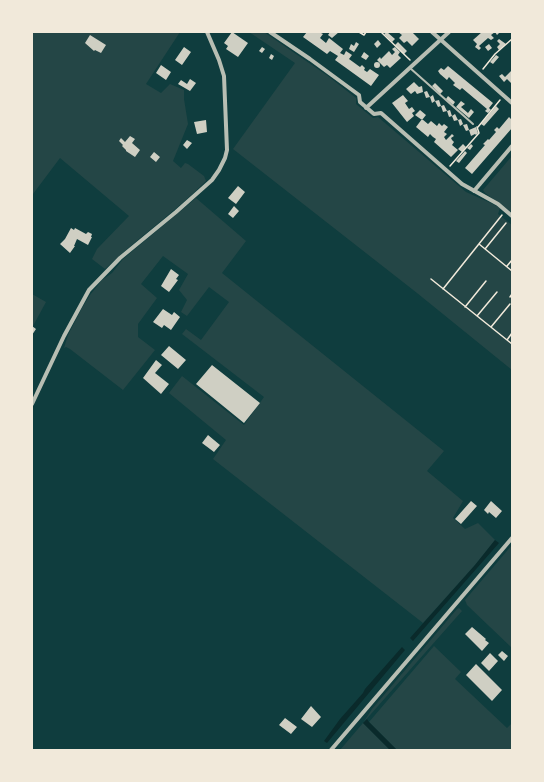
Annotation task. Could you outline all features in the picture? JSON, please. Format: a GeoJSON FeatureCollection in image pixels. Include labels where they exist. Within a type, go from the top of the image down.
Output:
{"type":"FeatureCollection","features":[{"type":"Feature","properties":{"kind":"street"},"geometry":{"type":"LineString","coordinates":[[32,404],[64,336],[90,290],[120,258],[212,180],[225,158],[227,150],[224,76],[207,32]]}},
{"type":"Feature","properties":{"kind":"street"},"geometry":{"type":"LineString","coordinates":[[270,32],[359,95],[360,102],[366,108],[374,114],[381,113],[462,184],[498,204],[512,216]]}},
{"type":"Feature","properties":{"kind":"street"},"geometry":{"type":"LineString","coordinates":[[432,32],[504,96],[511,100]]}},
{"type":"Feature","properties":{"kind":"street"},"geometry":{"type":"LineString","coordinates":[[366,108],[449,32]]}},
{"type":"Feature","properties":{"kind":"street"},"geometry":{"type":"LineString","coordinates":[[474,191],[512,146]]}},
{"type":"Feature","properties":{"kind":"street"},"geometry":{"type":"LineString","coordinates":[[331,750],[512,538]]}},
{"type":"Feature","properties":{"kind":"lane"},"geometry":{"type":"LineString","coordinates":[[410,68],[473,124]]}},
{"type":"Feature","properties":{"kind":"path"},"geometry":{"type":"LineString","coordinates":[[359,32],[364,35],[366,32]]}},
{"type":"Feature","properties":{"kind":"path"},"geometry":{"type":"LineString","coordinates":[[381,32],[414,64]]}},
{"type":"Feature","properties":{"kind":"path"},"geometry":{"type":"LineString","coordinates":[[479,74],[495,54],[512,39]]}},
{"type":"Feature","properties":{"kind":"path"},"geometry":{"type":"LineString","coordinates":[[477,127],[504,96]]}},
{"type":"Feature","properties":{"kind":"path"},"geometry":{"type":"LineString","coordinates":[[446,171],[479,133],[477,127],[473,124]]}},
{"type":"Feature","properties":{"kind":"path"},"geometry":{"type":"LineString","coordinates":[[443,289],[506,210]]}},
{"type":"Feature","properties":{"kind":"path"},"geometry":{"type":"LineString","coordinates":[[485,249],[506,223]]}},
{"type":"Feature","properties":{"kind":"path"},"geometry":{"type":"LineString","coordinates":[[479,244],[512,271]]}},
{"type":"Feature","properties":{"kind":"path"},"geometry":{"type":"LineString","coordinates":[[507,266],[512,260]]}},
{"type":"Feature","properties":{"kind":"path"},"geometry":{"type":"LineString","coordinates":[[431,279],[512,344]]}},
{"type":"Feature","properties":{"kind":"path"},"geometry":{"type":"LineString","coordinates":[[465,307],[486,281]]}},
{"type":"Feature","properties":{"kind":"path"},"geometry":{"type":"LineString","coordinates":[[477,316],[497,292]]}},
{"type":"Feature","properties":{"kind":"path"},"geometry":{"type":"LineString","coordinates":[[491,327],[510,304]]}},
{"type":"Feature","properties":{"kind":"path"},"geometry":{"type":"LineString","coordinates":[[507,340],[512,334]]}},
{"type":"Feature","properties":{"kind":"shaded area"},"geometry":{"type":"Polygon","coordinates":[[[32,32],[180,32],[146,84],[161,93],[170,84],[184,90],[188,124],[173,161],[181,168],[185,163],[188,164],[204,176],[206,181],[105,269],[92,259],[97,249],[129,216],[60,158],[32,194],[32,32]]]}},
{"type":"Feature","properties":{"kind":"shaded area"},"geometry":{"type":"Polygon","coordinates":[[[249,32],[264,32],[328,76],[356,98],[356,104],[373,118],[378,117],[466,192],[500,208],[498,214],[512,225],[512,370],[417,293],[233,149],[295,63],[249,32]]]}},
{"type":"Feature","properties":{"kind":"shaded area"},"geometry":{"type":"Polygon","coordinates":[[[512,156],[512,211],[511,212],[483,190],[512,156]]]}},
{"type":"Feature","properties":{"kind":"shaded area"},"geometry":{"type":"Polygon","coordinates":[[[196,198],[246,241],[222,273],[444,451],[427,471],[463,501],[453,518],[465,529],[478,523],[495,540],[475,565],[423,623],[213,459],[226,440],[169,393],[182,376],[244,425],[264,397],[182,334],[186,329],[201,340],[229,302],[209,287],[187,316],[181,312],[187,300],[179,290],[188,274],[163,256],[141,284],[157,298],[138,324],[138,337],[155,350],[123,390],[70,349],[66,347],[64,348],[68,335],[82,308],[102,280],[112,273],[123,259],[196,198]]]}},
{"type":"Feature","properties":{"kind":"shaded area"},"geometry":{"type":"Polygon","coordinates":[[[32,294],[46,302],[33,326],[32,325],[32,294]]]}},
{"type":"Feature","properties":{"kind":"shaded area"},"geometry":{"type":"Polygon","coordinates":[[[495,540],[499,543],[413,641],[410,638],[475,565],[495,540]]]}},
{"type":"Feature","properties":{"kind":"shaded area"},"geometry":{"type":"Polygon","coordinates":[[[512,545],[512,648],[467,605],[465,600],[512,545]]]}},
{"type":"Feature","properties":{"kind":"shaded area"},"geometry":{"type":"Polygon","coordinates":[[[459,608],[462,611],[363,723],[372,709],[459,608]]]}},
{"type":"Feature","properties":{"kind":"shaded area"},"geometry":{"type":"Polygon","coordinates":[[[434,646],[461,672],[455,679],[507,728],[512,723],[512,750],[397,750],[369,722],[434,646]]]}},
{"type":"Feature","properties":{"kind":"shaded area"},"geometry":{"type":"Polygon","coordinates":[[[402,647],[405,650],[327,743],[324,741],[340,719],[402,647]]]}},
{"type":"Feature","properties":{"kind":"shaded area"},"geometry":{"type":"Polygon","coordinates":[[[367,719],[397,750],[390,750],[363,723],[367,719]]]}},
{"type":"Feature","properties":{"kind":"shaded area"},"geometry":{"type":"Polygon","coordinates":[[[363,723],[390,750],[340,750],[363,723]]]}},
{"type":"Feature","properties":{"kind":"building"},"geometry":{"type":"Polygon","coordinates":[[[232,32],[248,43],[238,57],[226,49],[228,46],[224,43],[232,32]]]}},
{"type":"Feature","properties":{"kind":"building"},"geometry":{"type":"Polygon","coordinates":[[[307,32],[319,32],[323,34],[320,38],[326,43],[329,38],[343,49],[340,53],[344,55],[346,51],[352,55],[349,59],[360,67],[362,65],[365,68],[364,70],[367,72],[370,69],[379,75],[371,86],[335,60],[338,56],[330,51],[327,54],[303,37],[307,32]]]}},
{"type":"Feature","properties":{"kind":"building"},"geometry":{"type":"Polygon","coordinates":[[[330,32],[339,32],[332,38],[328,35],[330,32]]]}},
{"type":"Feature","properties":{"kind":"building"},"geometry":{"type":"Polygon","coordinates":[[[387,32],[395,39],[392,42],[384,34],[387,32]]]}},
{"type":"Feature","properties":{"kind":"building"},"geometry":{"type":"Polygon","coordinates":[[[398,32],[412,32],[419,39],[412,46],[407,41],[404,43],[399,38],[402,35],[398,32]]]}},
{"type":"Feature","properties":{"kind":"building"},"geometry":{"type":"Polygon","coordinates":[[[482,32],[495,32],[491,35],[494,38],[491,40],[488,38],[479,46],[481,48],[479,50],[475,47],[477,44],[473,40],[482,32]]]}},
{"type":"Feature","properties":{"kind":"building"},"geometry":{"type":"Polygon","coordinates":[[[90,35],[106,45],[101,53],[95,50],[94,51],[85,43],[90,35]]]}},
{"type":"Feature","properties":{"kind":"building"},"geometry":{"type":"Polygon","coordinates":[[[499,39],[506,44],[499,50],[497,47],[500,44],[497,41],[499,39]]]}},
{"type":"Feature","properties":{"kind":"building"},"geometry":{"type":"Polygon","coordinates":[[[378,40],[381,44],[377,48],[374,44],[378,40]]]}},
{"type":"Feature","properties":{"kind":"building"},"geometry":{"type":"Polygon","coordinates":[[[356,42],[359,44],[354,52],[349,49],[351,44],[354,46],[356,42]]]}},
{"type":"Feature","properties":{"kind":"building"},"geometry":{"type":"Polygon","coordinates":[[[398,42],[407,51],[404,54],[395,45],[398,42]]]}},
{"type":"Feature","properties":{"kind":"building"},"geometry":{"type":"Polygon","coordinates":[[[489,44],[492,48],[488,51],[485,47],[489,44]]]}},
{"type":"Feature","properties":{"kind":"building"},"geometry":{"type":"Polygon","coordinates":[[[184,47],[191,52],[182,65],[175,60],[184,47]]]}},
{"type":"Feature","properties":{"kind":"building"},"geometry":{"type":"Polygon","coordinates":[[[262,47],[265,49],[262,53],[259,51],[262,47]]]}},
{"type":"Feature","properties":{"kind":"building"},"geometry":{"type":"Polygon","coordinates":[[[395,47],[400,52],[398,55],[401,58],[390,68],[387,65],[384,67],[377,60],[380,57],[381,59],[389,51],[392,55],[395,52],[392,49],[395,47]]]}},
{"type":"Feature","properties":{"kind":"building"},"geometry":{"type":"Polygon","coordinates":[[[364,52],[369,56],[366,60],[361,57],[364,52]]]}},
{"type":"Feature","properties":{"kind":"building"},"geometry":{"type":"Polygon","coordinates":[[[271,54],[274,56],[272,60],[269,58],[271,54]]]}},
{"type":"Feature","properties":{"kind":"building"},"geometry":{"type":"Polygon","coordinates":[[[496,55],[499,57],[493,64],[490,62],[496,55]]]}},
{"type":"Feature","properties":{"kind":"building"},"geometry":{"type":"Polygon","coordinates":[[[377,62],[380,65],[377,68],[374,65],[377,62]]]}},
{"type":"Feature","properties":{"kind":"building"},"geometry":{"type":"Polygon","coordinates":[[[161,65],[171,72],[166,80],[156,73],[161,65]]]}},
{"type":"Feature","properties":{"kind":"building"},"geometry":{"type":"Polygon","coordinates":[[[448,66],[493,103],[489,108],[491,110],[488,113],[485,111],[487,109],[462,88],[460,90],[453,85],[455,83],[449,77],[447,80],[440,74],[438,71],[441,68],[444,70],[448,66]]]}},
{"type":"Feature","properties":{"kind":"building"},"geometry":{"type":"Polygon","coordinates":[[[512,70],[512,82],[511,83],[507,79],[504,82],[499,76],[502,74],[505,77],[512,70]]]}},
{"type":"Feature","properties":{"kind":"building"},"geometry":{"type":"Polygon","coordinates":[[[190,79],[196,83],[190,91],[178,84],[181,80],[187,84],[190,79]]]}},
{"type":"Feature","properties":{"kind":"building"},"geometry":{"type":"Polygon","coordinates":[[[414,82],[419,87],[422,86],[423,92],[417,94],[415,91],[411,94],[406,89],[414,82]]]}},
{"type":"Feature","properties":{"kind":"building"},"geometry":{"type":"Polygon","coordinates":[[[435,83],[443,91],[440,94],[432,86],[435,83]]]}},
{"type":"Feature","properties":{"kind":"building"},"geometry":{"type":"Polygon","coordinates":[[[427,91],[430,97],[426,98],[424,92],[427,91]]]}},
{"type":"Feature","properties":{"kind":"building"},"geometry":{"type":"Polygon","coordinates":[[[403,95],[408,101],[405,103],[409,109],[412,107],[415,111],[412,113],[414,116],[407,122],[392,103],[403,95]]]}},
{"type":"Feature","properties":{"kind":"building"},"geometry":{"type":"Polygon","coordinates":[[[433,95],[435,101],[432,103],[430,97],[433,95]]]}},
{"type":"Feature","properties":{"kind":"building"},"geometry":{"type":"Polygon","coordinates":[[[448,96],[455,102],[453,105],[446,99],[448,96]]]}},
{"type":"Feature","properties":{"kind":"building"},"geometry":{"type":"Polygon","coordinates":[[[439,100],[441,106],[438,107],[435,101],[439,100]]]}},
{"type":"Feature","properties":{"kind":"building"},"geometry":{"type":"Polygon","coordinates":[[[461,101],[465,104],[461,107],[468,113],[471,109],[474,112],[469,118],[456,107],[461,101]]]}},
{"type":"Feature","properties":{"kind":"building"},"geometry":{"type":"Polygon","coordinates":[[[444,105],[447,111],[443,112],[441,106],[444,105]]]}},
{"type":"Feature","properties":{"kind":"building"},"geometry":{"type":"Polygon","coordinates":[[[496,106],[499,109],[484,126],[481,124],[496,106]]]}},
{"type":"Feature","properties":{"kind":"building"},"geometry":{"type":"Polygon","coordinates":[[[420,110],[426,115],[422,120],[415,115],[420,110]]]}},
{"type":"Feature","properties":{"kind":"building"},"geometry":{"type":"Polygon","coordinates":[[[450,110],[452,116],[449,117],[447,111],[450,110]]]}},
{"type":"Feature","properties":{"kind":"building"},"geometry":{"type":"Polygon","coordinates":[[[455,114],[458,120],[454,121],[452,116],[455,114]]]}},
{"type":"Feature","properties":{"kind":"building"},"geometry":{"type":"Polygon","coordinates":[[[509,117],[512,120],[512,128],[472,174],[465,168],[485,145],[483,144],[496,132],[494,130],[497,127],[499,129],[509,117]]]}},
{"type":"Feature","properties":{"kind":"building"},"geometry":{"type":"Polygon","coordinates":[[[422,119],[428,124],[431,121],[437,126],[439,123],[442,126],[444,124],[448,127],[444,132],[447,134],[444,137],[446,140],[452,134],[454,136],[451,138],[454,142],[452,145],[458,150],[451,157],[434,142],[436,139],[430,134],[428,137],[416,127],[422,119]]]}},
{"type":"Feature","properties":{"kind":"building"},"geometry":{"type":"Polygon","coordinates":[[[461,119],[463,124],[460,126],[458,120],[461,119]]]}},
{"type":"Feature","properties":{"kind":"building"},"geometry":{"type":"Polygon","coordinates":[[[206,120],[207,132],[197,134],[194,122],[206,120]]]}},
{"type":"Feature","properties":{"kind":"building"},"geometry":{"type":"Polygon","coordinates":[[[467,124],[469,130],[466,131],[463,125],[467,124]]]}},
{"type":"Feature","properties":{"kind":"building"},"geometry":{"type":"Polygon","coordinates":[[[476,127],[478,133],[471,136],[469,130],[476,127]]]}},
{"type":"Feature","properties":{"kind":"building"},"geometry":{"type":"Polygon","coordinates":[[[130,136],[135,139],[132,143],[140,150],[135,157],[126,151],[119,141],[121,138],[125,142],[130,136]]]}},
{"type":"Feature","properties":{"kind":"building"},"geometry":{"type":"Polygon","coordinates":[[[187,140],[192,143],[187,149],[183,145],[187,140]]]}},
{"type":"Feature","properties":{"kind":"building"},"geometry":{"type":"Polygon","coordinates":[[[463,144],[466,147],[462,152],[458,149],[463,144]]]}},
{"type":"Feature","properties":{"kind":"building"},"geometry":{"type":"Polygon","coordinates":[[[471,144],[473,146],[470,150],[467,148],[471,144]]]}},
{"type":"Feature","properties":{"kind":"building"},"geometry":{"type":"Polygon","coordinates":[[[465,151],[467,153],[459,163],[456,161],[465,151]]]}},
{"type":"Feature","properties":{"kind":"building"},"geometry":{"type":"Polygon","coordinates":[[[154,152],[160,157],[156,162],[150,157],[154,152]]]}},
{"type":"Feature","properties":{"kind":"building"},"geometry":{"type":"Polygon","coordinates":[[[238,186],[245,192],[236,204],[228,198],[238,186]]]}},
{"type":"Feature","properties":{"kind":"building"},"geometry":{"type":"Polygon","coordinates":[[[234,206],[239,211],[233,218],[228,214],[234,206]]]}},
{"type":"Feature","properties":{"kind":"building"},"geometry":{"type":"Polygon","coordinates":[[[71,228],[74,230],[75,228],[86,234],[88,232],[92,234],[92,237],[88,245],[77,239],[75,246],[70,253],[60,244],[65,239],[71,228]]]}},
{"type":"Feature","properties":{"kind":"building"},"geometry":{"type":"Polygon","coordinates":[[[171,269],[179,275],[176,279],[178,280],[169,292],[161,286],[171,269]]]}},
{"type":"Feature","properties":{"kind":"building"},"geometry":{"type":"Polygon","coordinates":[[[163,309],[172,315],[174,312],[180,317],[171,330],[164,325],[162,328],[153,322],[163,309]]]}},
{"type":"Feature","properties":{"kind":"building"},"geometry":{"type":"Polygon","coordinates":[[[32,326],[36,329],[32,335],[32,326]]]}},
{"type":"Feature","properties":{"kind":"building"},"geometry":{"type":"Polygon","coordinates":[[[169,346],[186,360],[178,369],[161,355],[169,346]]]}},
{"type":"Feature","properties":{"kind":"building"},"geometry":{"type":"Polygon","coordinates":[[[156,360],[162,365],[155,373],[169,384],[161,394],[143,378],[156,360]]]}},
{"type":"Feature","properties":{"kind":"building"},"geometry":{"type":"Polygon","coordinates":[[[212,365],[260,403],[244,423],[196,384],[212,365]]]}},
{"type":"Feature","properties":{"kind":"building"},"geometry":{"type":"Polygon","coordinates":[[[208,435],[220,445],[214,452],[202,443],[208,435]]]}},
{"type":"Feature","properties":{"kind":"building"},"geometry":{"type":"Polygon","coordinates":[[[471,501],[477,506],[461,524],[455,519],[471,501]]]}},
{"type":"Feature","properties":{"kind":"building"},"geometry":{"type":"Polygon","coordinates":[[[491,501],[502,511],[496,518],[484,510],[491,501]]]}},
{"type":"Feature","properties":{"kind":"building"},"geometry":{"type":"Polygon","coordinates":[[[472,627],[489,643],[482,651],[465,634],[472,627]]]}},
{"type":"Feature","properties":{"kind":"building"},"geometry":{"type":"Polygon","coordinates":[[[502,651],[508,656],[504,661],[498,655],[502,651]]]}},
{"type":"Feature","properties":{"kind":"building"},"geometry":{"type":"Polygon","coordinates":[[[490,653],[498,661],[489,671],[481,663],[490,653]]]}},
{"type":"Feature","properties":{"kind":"building"},"geometry":{"type":"Polygon","coordinates":[[[476,664],[502,690],[492,701],[466,675],[476,664]]]}},
{"type":"Feature","properties":{"kind":"building"},"geometry":{"type":"Polygon","coordinates":[[[311,706],[321,717],[312,727],[301,719],[311,706]]]}},
{"type":"Feature","properties":{"kind":"building"},"geometry":{"type":"Polygon","coordinates":[[[285,718],[297,727],[291,734],[279,725],[285,718]]]}}]}
